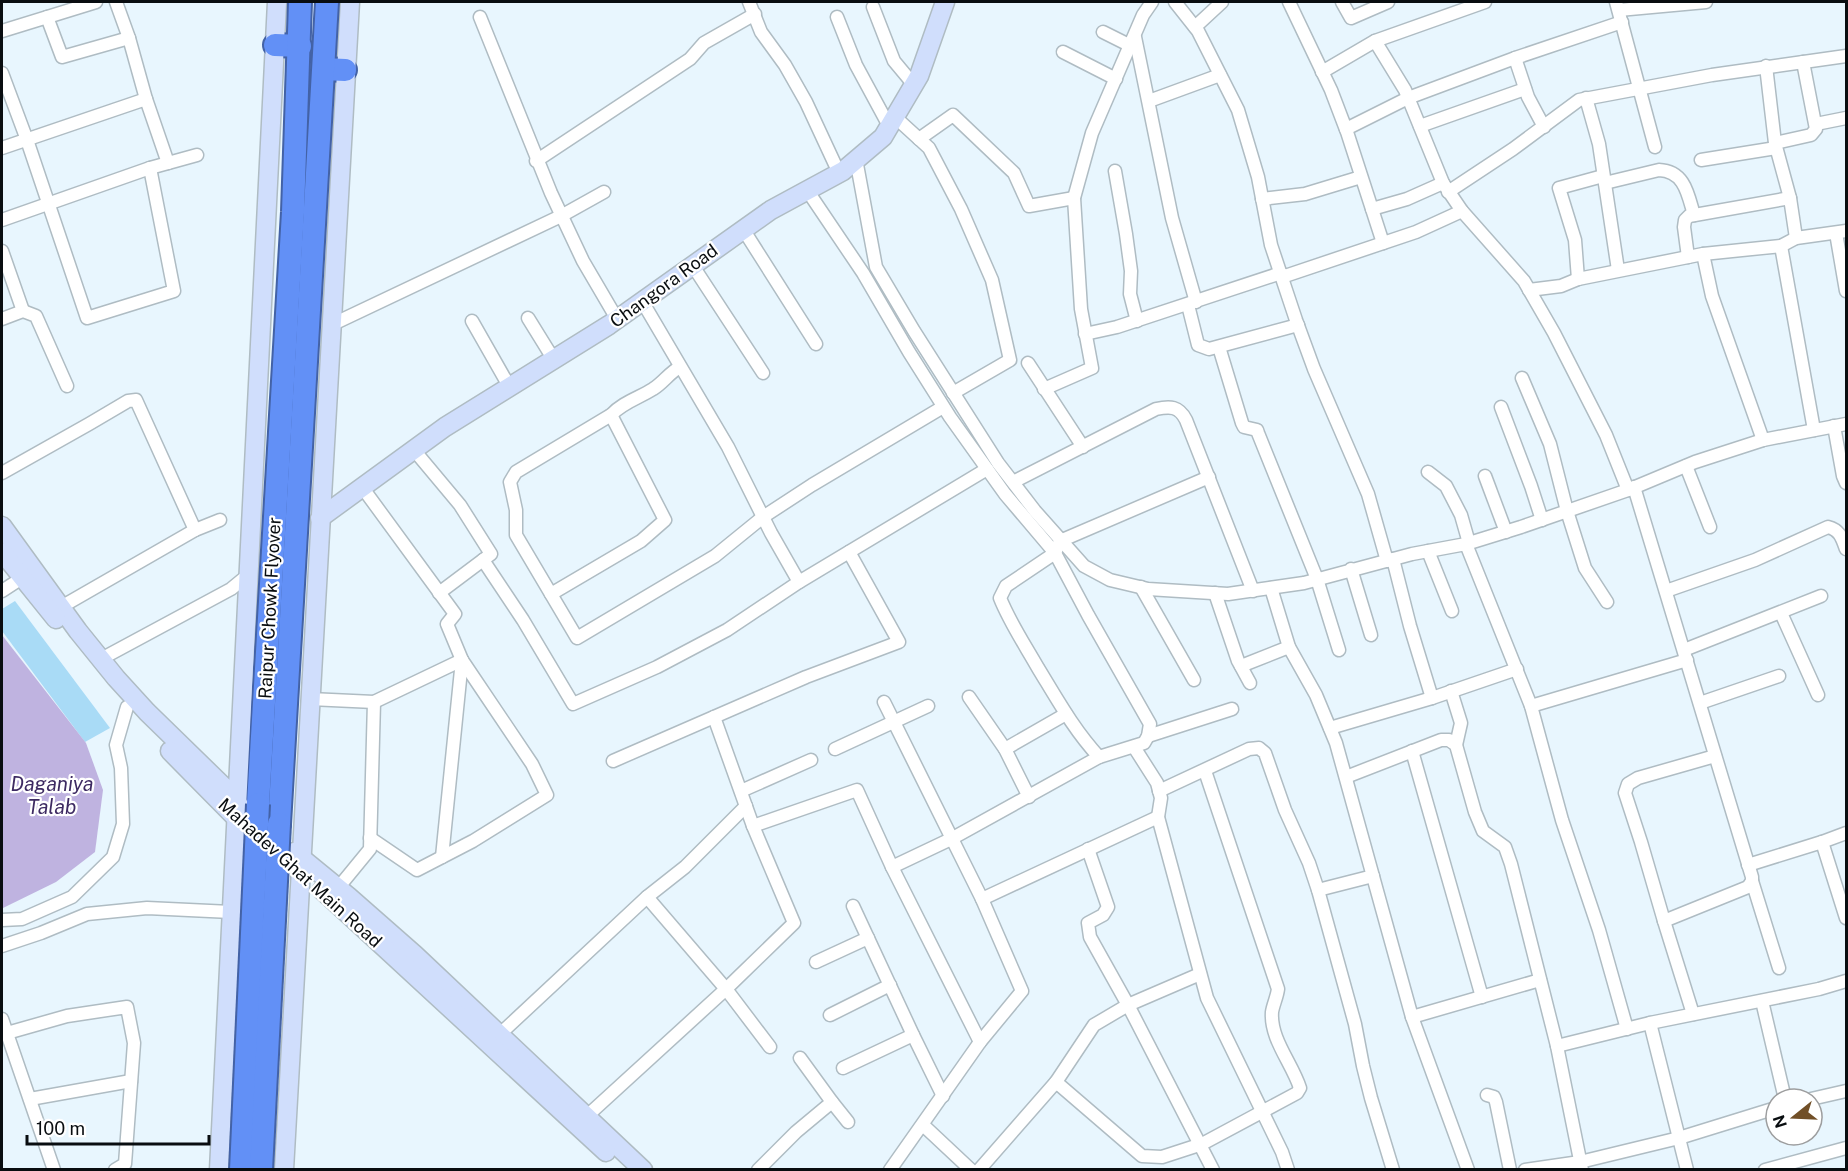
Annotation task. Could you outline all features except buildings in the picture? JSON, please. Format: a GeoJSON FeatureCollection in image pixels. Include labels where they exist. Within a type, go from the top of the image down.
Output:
{"type":"FeatureCollection","features":[{"type":"Feature","properties":{"kind":"highway","name":"Raipur Chowk Flyover"},"geometry":{"type":"LineString","coordinates":[[261,1170],[280,800],[304,214],[300,2]]}},
{"type":"Feature","properties":{"kind":"highway","name":"Raipur Chowk Flyover"},"geometry":{"type":"LineString","coordinates":[[241,1170],[259,792],[304,214],[334,69],[327,2]]}},
{"type":"Feature","properties":{"kind":"highway"},"geometry":{"type":"LineString","coordinates":[[274,45],[300,46]]}},
{"type":"Feature","properties":{"kind":"street"},"geometry":{"type":"LineString","coordinates":[[2,31],[96,2]]}},
{"type":"Feature","properties":{"kind":"street"},"geometry":{"type":"LineString","coordinates":[[116,2],[168,163]]}},
{"type":"Feature","properties":{"kind":"street"},"geometry":{"type":"LineString","coordinates":[[219,1170],[277,2]]}},
{"type":"Feature","properties":{"kind":"street"},"geometry":{"type":"LineString","coordinates":[[284,1170],[331,325],[334,69],[350,2]]}},
{"type":"Feature","properties":{"kind":"street"},"geometry":{"type":"LineString","coordinates":[[749,2],[762,32],[785,65],[806,102],[838,173]]}},
{"type":"Feature","properties":{"kind":"street"},"geometry":{"type":"LineString","coordinates":[[1175,2],[1195,27],[1238,110],[1258,177],[1271,245],[1314,369],[1368,494],[1432,698]]}},
{"type":"Feature","properties":{"kind":"street"},"geometry":{"type":"LineString","coordinates":[[1195,27],[1222,2]]}},
{"type":"Feature","properties":{"kind":"street"},"geometry":{"type":"LineString","coordinates":[[1289,2],[1346,129],[1383,243]]}},
{"type":"Feature","properties":{"kind":"street"},"geometry":{"type":"LineString","coordinates":[[1342,2],[1351,18],[1389,2]]}},
{"type":"Feature","properties":{"kind":"street"},"geometry":{"type":"LineString","coordinates":[[1322,72],[1375,41],[1485,2]]}},
{"type":"Feature","properties":{"kind":"street"},"geometry":{"type":"LineString","coordinates":[[1346,129],[1408,98],[1515,58],[1619,11],[1706,2]]}},
{"type":"Feature","properties":{"kind":"street","name":"Changora Road"},"geometry":{"type":"LineString","coordinates":[[320,518],[445,427],[617,319],[771,210],[838,173],[883,137],[919,76],[934,30],[948,3]]}},
{"type":"Feature","properties":{"kind":"street"},"geometry":{"type":"LineString","coordinates":[[1044,389],[1092,368],[1081,309],[1074,198],[1092,133],[1147,4]]}},
{"type":"Feature","properties":{"kind":"street"},"geometry":{"type":"LineString","coordinates":[[873,7],[894,61],[914,85]]}},
{"type":"Feature","properties":{"kind":"street"},"geometry":{"type":"LineString","coordinates":[[1619,11],[1655,147]]}},
{"type":"Feature","properties":{"kind":"street"},"geometry":{"type":"LineString","coordinates":[[536,161],[690,59],[704,43],[755,14]]}},
{"type":"Feature","properties":{"kind":"street"},"geometry":{"type":"LineString","coordinates":[[47,17],[62,57],[129,38]]}},
{"type":"Feature","properties":{"kind":"street"},"geometry":{"type":"LineString","coordinates":[[480,17],[536,161],[583,261],[617,319]]}},
{"type":"Feature","properties":{"kind":"street"},"geometry":{"type":"LineString","coordinates":[[837,17],[856,65],[892,121],[920,139],[929,148],[961,209],[992,280],[1010,360],[953,393]]}},
{"type":"Feature","properties":{"kind":"street"},"geometry":{"type":"LineString","coordinates":[[1103,32],[1133,41]]}},
{"type":"Feature","properties":{"kind":"street"},"geometry":{"type":"LineString","coordinates":[[1133,41],[1149,100],[1172,218],[1192,304],[1198,345],[1209,349],[1298,325]]}},
{"type":"Feature","properties":{"kind":"street"},"geometry":{"type":"LineString","coordinates":[[1375,41],[1401,81],[1446,188],[1462,211],[1518,273],[1529,290],[1596,413],[1631,489],[1666,591],[1779,968]]}},
{"type":"Feature","properties":{"kind":"street"},"geometry":{"type":"LineString","coordinates":[[1063,52],[1116,79]]}},
{"type":"Feature","properties":{"kind":"street"},"geometry":{"type":"LineString","coordinates":[[1372,209],[1446,188],[1544,127],[1573,103],[1586,98],[1766,66],[1846,56]]}},
{"type":"Feature","properties":{"kind":"street"},"geometry":{"type":"LineString","coordinates":[[1515,58],[1525,89],[1544,127]]}},
{"type":"Feature","properties":{"kind":"street"},"geometry":{"type":"LineString","coordinates":[[1701,160],[1811,135],[1816,129],[1816,124],[1803,62]]}},
{"type":"Feature","properties":{"kind":"street"},"geometry":{"type":"LineString","coordinates":[[1766,66],[1775,145],[1790,198],[1796,238]]}},
{"type":"Feature","properties":{"kind":"street"},"geometry":{"type":"LineString","coordinates":[[2,73],[87,318],[174,291],[150,168]]}},
{"type":"Feature","properties":{"kind":"street"},"geometry":{"type":"LineString","coordinates":[[1149,100],[1220,75]]}},
{"type":"Feature","properties":{"kind":"street"},"geometry":{"type":"LineString","coordinates":[[1420,126],[1525,89]]}},
{"type":"Feature","properties":{"kind":"street"},"geometry":{"type":"LineString","coordinates":[[1586,98],[1599,144],[1618,270]]}},
{"type":"Feature","properties":{"kind":"street"},"geometry":{"type":"LineString","coordinates":[[2,148],[146,99]]}},
{"type":"Feature","properties":{"kind":"street"},"geometry":{"type":"LineString","coordinates":[[920,139],[952,115],[1014,173],[1029,206],[1074,198]]}},
{"type":"Feature","properties":{"kind":"street"},"geometry":{"type":"LineString","coordinates":[[1816,124],[1846,118]]}},
{"type":"Feature","properties":{"kind":"street"},"geometry":{"type":"LineString","coordinates":[[2,220],[150,168],[197,155]]}},
{"type":"Feature","properties":{"kind":"street"},"geometry":{"type":"LineString","coordinates":[[856,159],[876,267],[998,463],[1058,547],[1088,615],[1141,706],[1149,724],[1148,736],[1144,743],[1099,757],[951,839],[892,867]]}},
{"type":"Feature","properties":{"kind":"street"},"geometry":{"type":"LineString","coordinates":[[1578,279],[1575,240],[1559,188],[1667,170],[1682,181],[1694,215]]}},
{"type":"Feature","properties":{"kind":"street"},"geometry":{"type":"LineString","coordinates":[[1115,171],[1131,271],[1130,294],[1137,321]]}},
{"type":"Feature","properties":{"kind":"street"},"geometry":{"type":"LineString","coordinates":[[1262,199],[1305,194],[1361,177]]}},
{"type":"Feature","properties":{"kind":"street"},"geometry":{"type":"LineString","coordinates":[[807,190],[863,273],[943,407],[1005,494],[1058,547],[1084,566],[1110,580],[1141,587],[1228,594],[1317,579],[1428,551],[1468,544],[1631,489],[1686,466],[1763,440],[1840,425],[1840,462],[1846,483]]}},
{"type":"Feature","properties":{"kind":"street"},"geometry":{"type":"LineString","coordinates":[[331,325],[561,216],[604,192]]}},
{"type":"Feature","properties":{"kind":"street"},"geometry":{"type":"LineString","coordinates":[[1689,257],[1684,228],[1685,220],[1694,215],[1790,198]]}},
{"type":"Feature","properties":{"kind":"street"},"geometry":{"type":"LineString","coordinates":[[1085,334],[1137,321],[1383,243],[1462,211]]}},
{"type":"Feature","properties":{"kind":"street"},"geometry":{"type":"LineString","coordinates":[[743,229],[816,344]]}},
{"type":"Feature","properties":{"kind":"street"},"geometry":{"type":"LineString","coordinates":[[1529,290],[1561,286],[1578,279],[1618,270],[1702,255],[1781,246],[1796,238],[1841,232],[1846,291]]}},
{"type":"Feature","properties":{"kind":"street"},"geometry":{"type":"LineString","coordinates":[[1781,246],[1814,430]]}},
{"type":"Feature","properties":{"kind":"street"},"geometry":{"type":"LineString","coordinates":[[2,251],[23,311]]}},
{"type":"Feature","properties":{"kind":"street"},"geometry":{"type":"LineString","coordinates":[[1702,255],[1712,296],[1763,440]]}},
{"type":"Feature","properties":{"kind":"street"},"geometry":{"type":"LineString","coordinates":[[693,266],[763,372]]}},
{"type":"Feature","properties":{"kind":"street"},"geometry":{"type":"LineString","coordinates":[[642,301],[728,447],[763,517],[800,582]]}},
{"type":"Feature","properties":{"kind":"street"},"geometry":{"type":"LineString","coordinates":[[2,319],[23,311],[36,316],[67,386]]}},
{"type":"Feature","properties":{"kind":"street"},"geometry":{"type":"LineString","coordinates":[[528,318],[554,360]]}},
{"type":"Feature","properties":{"kind":"street"},"geometry":{"type":"LineString","coordinates":[[472,321],[509,386]]}},
{"type":"Feature","properties":{"kind":"street"},"geometry":{"type":"LineString","coordinates":[[1219,347],[1242,423],[1244,426],[1257,430],[1317,579],[1339,650]]}},
{"type":"Feature","properties":{"kind":"street"},"geometry":{"type":"LineString","coordinates":[[1028,363],[1083,447]]}},
{"type":"Feature","properties":{"kind":"street"},"geometry":{"type":"LineString","coordinates":[[680,367],[654,388],[620,406],[611,415],[516,472],[510,482],[516,510],[516,535],[577,638],[714,556],[763,517],[852,460],[943,407]]}},
{"type":"Feature","properties":{"kind":"street"},"geometry":{"type":"LineString","coordinates":[[1522,378],[1550,444],[1567,511],[1586,568],[1607,602]]}},
{"type":"Feature","properties":{"kind":"street"},"geometry":{"type":"LineString","coordinates":[[2,473],[128,401],[136,400],[195,530]]}},
{"type":"Feature","properties":{"kind":"street"},"geometry":{"type":"LineString","coordinates":[[1502,407],[1532,486],[1542,520]]}},
{"type":"Feature","properties":{"kind":"street"},"geometry":{"type":"LineString","coordinates":[[1013,482],[1156,409],[1177,408],[1186,420],[1252,591]]}},
{"type":"Feature","properties":{"kind":"street"},"geometry":{"type":"LineString","coordinates":[[551,594],[640,541],[666,520],[611,415]]}},
{"type":"Feature","properties":{"kind":"street"},"geometry":{"type":"LineString","coordinates":[[414,450],[460,505],[491,554],[439,593]]}},
{"type":"Feature","properties":{"kind":"street"},"geometry":{"type":"LineString","coordinates":[[1686,466],[1710,527]]}},
{"type":"Feature","properties":{"kind":"street"},"geometry":{"type":"LineString","coordinates":[[483,560],[523,620],[573,704],[657,667],[727,630],[800,582],[987,469]]}},
{"type":"Feature","properties":{"kind":"street"},"geometry":{"type":"LineString","coordinates":[[1428,472],[1446,486],[1461,515],[1468,544],[1532,706],[1562,820],[1599,930],[1627,1029]]}},
{"type":"Feature","properties":{"kind":"street"},"geometry":{"type":"LineString","coordinates":[[1485,476],[1506,532]]}},
{"type":"Feature","properties":{"kind":"street"},"geometry":{"type":"LineString","coordinates":[[1099,757],[1080,736],[1066,714],[1007,616],[1000,598],[1006,586],[1058,547],[1209,477]]}},
{"type":"Feature","properties":{"kind":"street"},"geometry":{"type":"LineString","coordinates":[[362,487],[454,614],[447,624],[462,660],[532,764],[547,795],[472,841],[417,870],[370,837]]}},
{"type":"Feature","properties":{"kind":"street"},"geometry":{"type":"LineString","coordinates":[[61,607],[195,530],[220,520]]}},
{"type":"Feature","properties":{"kind":"street"},"geometry":{"type":"LineString","coordinates":[[2,526],[28,575],[61,607],[101,659],[147,712],[225,788],[236,812]]}},
{"type":"Feature","properties":{"kind":"street"},"geometry":{"type":"LineString","coordinates":[[1666,591],[1755,560],[1828,527],[1836,529],[1846,549]]}},
{"type":"Feature","properties":{"kind":"street"},"geometry":{"type":"LineString","coordinates":[[1428,551],[1452,611]]}},
{"type":"Feature","properties":{"kind":"street","name":"Mahadev Ghat Main Road"},"geometry":{"type":"LineString","coordinates":[[2,552],[28,575],[110,688],[128,707],[236,812],[291,862],[301,866],[348,913],[626,1170]]}},
{"type":"Feature","properties":{"kind":"street"},"geometry":{"type":"LineString","coordinates":[[613,761],[806,677],[899,642],[849,552]]}},
{"type":"Feature","properties":{"kind":"street"},"geometry":{"type":"LineString","coordinates":[[1351,569],[1371,635]]}},
{"type":"Feature","properties":{"kind":"street"},"geometry":{"type":"LineString","coordinates":[[2,591],[28,575]]}},
{"type":"Feature","properties":{"kind":"street"},"geometry":{"type":"LineString","coordinates":[[101,659],[231,589],[248,575]]}},
{"type":"Feature","properties":{"kind":"street"},"geometry":{"type":"LineString","coordinates":[[1141,587],[1194,680]]}},
{"type":"Feature","properties":{"kind":"street"},"geometry":{"type":"LineString","coordinates":[[1271,588],[1289,647],[1316,695],[1330,728],[1346,777],[1412,1017],[1468,1170]]}},
{"type":"Feature","properties":{"kind":"street"},"geometry":{"type":"LineString","coordinates":[[1215,593],[1241,666],[1250,683]]}},
{"type":"Feature","properties":{"kind":"street"},"geometry":{"type":"LineString","coordinates":[[1532,706],[1685,655],[1821,596]]}},
{"type":"Feature","properties":{"kind":"street"},"geometry":{"type":"LineString","coordinates":[[1781,613],[1818,695]]}},
{"type":"Feature","properties":{"kind":"street"},"geometry":{"type":"LineString","coordinates":[[1241,666],[1289,647]]}},
{"type":"Feature","properties":{"kind":"street"},"geometry":{"type":"LineString","coordinates":[[310,699],[374,702],[462,660]]}},
{"type":"Feature","properties":{"kind":"street"},"geometry":{"type":"LineString","coordinates":[[442,857],[462,660]]}},
{"type":"Feature","properties":{"kind":"street"},"geometry":{"type":"LineString","coordinates":[[1330,728],[1432,698],[1517,669]]}},
{"type":"Feature","properties":{"kind":"street"},"geometry":{"type":"LineString","coordinates":[[1700,703],[1779,676]]}},
{"type":"Feature","properties":{"kind":"street"},"geometry":{"type":"LineString","coordinates":[[1451,691],[1461,723],[1456,745],[1475,812],[1483,831],[1504,847],[1511,864],[1557,1046],[1581,1166]]}},
{"type":"Feature","properties":{"kind":"street"},"geometry":{"type":"LineString","coordinates":[[969,697],[1005,749],[1029,797]]}},
{"type":"Feature","properties":{"kind":"street"},"geometry":{"type":"LineString","coordinates":[[338,888],[369,849],[374,702]]}},
{"type":"Feature","properties":{"kind":"street"},"geometry":{"type":"LineString","coordinates":[[884,702],[982,899],[1022,991],[980,1042],[890,1170]]}},
{"type":"Feature","properties":{"kind":"street"},"geometry":{"type":"LineString","coordinates":[[835,749],[928,706]]}},
{"type":"Feature","properties":{"kind":"street"},"geometry":{"type":"LineString","coordinates":[[2,921],[22,919],[72,897],[113,857],[123,824],[121,768],[116,745],[128,707]]}},
{"type":"Feature","properties":{"kind":"street"},"geometry":{"type":"LineString","coordinates":[[1148,736],[1232,709]]}},
{"type":"Feature","properties":{"kind":"street"},"geometry":{"type":"LineString","coordinates":[[1005,749],[1066,714]]}},
{"type":"Feature","properties":{"kind":"street"},"geometry":{"type":"LineString","coordinates":[[587,1116],[794,923],[753,826],[714,717]]}},
{"type":"Feature","properties":{"kind":"street"},"geometry":{"type":"LineString","coordinates":[[1346,777],[1442,740],[1449,740],[1456,745]]}},
{"type":"Feature","properties":{"kind":"street"},"geometry":{"type":"LineString","coordinates":[[1134,747],[1157,783],[1161,798],[1158,817],[1207,998],[1288,1170]]}},
{"type":"Feature","properties":{"kind":"street"},"geometry":{"type":"LineString","coordinates":[[1159,791],[1249,749],[1259,748],[1265,753],[1318,890],[1355,1024],[1371,1098],[1394,1170]]}},
{"type":"Feature","properties":{"kind":"street"},"geometry":{"type":"LineString","coordinates":[[1412,751],[1482,997]]}},
{"type":"Feature","properties":{"kind":"street"},"geometry":{"type":"LineString","coordinates":[[1693,1014],[1625,793],[1628,784],[1638,778],[1715,756]]}},
{"type":"Feature","properties":{"kind":"street"},"geometry":{"type":"LineString","coordinates":[[741,791],[811,760]]}},
{"type":"Feature","properties":{"kind":"street"},"geometry":{"type":"LineString","coordinates":[[1054,1085],[1056,1082],[1142,1156],[1162,1157],[1202,1144],[1263,1113],[1297,1093],[1300,1088],[1275,1034],[1272,1011],[1278,989],[1204,771]]}},
{"type":"Feature","properties":{"kind":"street"},"geometry":{"type":"LineString","coordinates":[[753,826],[857,790],[892,867],[980,1042]]}},
{"type":"Feature","properties":{"kind":"street"},"geometry":{"type":"LineString","coordinates":[[499,1035],[647,897],[685,867],[746,806]]}},
{"type":"Feature","properties":{"kind":"street"},"geometry":{"type":"LineString","coordinates":[[982,899],[1158,817]]}},
{"type":"Feature","properties":{"kind":"street"},"geometry":{"type":"LineString","coordinates":[[1748,865],[1822,842],[1846,832]]}},
{"type":"Feature","properties":{"kind":"street"},"geometry":{"type":"LineString","coordinates":[[1822,842],[1846,918]]}},
{"type":"Feature","properties":{"kind":"street"},"geometry":{"type":"LineString","coordinates":[[1088,849],[1108,907],[1103,915],[1089,923],[1090,937],[1202,1144],[1213,1170]]}},
{"type":"Feature","properties":{"kind":"street"},"geometry":{"type":"LineString","coordinates":[[301,866],[338,888],[415,955],[643,1170]]}},
{"type":"Feature","properties":{"kind":"street"},"geometry":{"type":"LineString","coordinates":[[1318,890],[1373,876]]}},
{"type":"Feature","properties":{"kind":"street"},"geometry":{"type":"LineString","coordinates":[[1664,921],[1748,887],[1752,881]]}},
{"type":"Feature","properties":{"kind":"street"},"geometry":{"type":"LineString","coordinates":[[647,897],[726,988],[770,1047]]}},
{"type":"Feature","properties":{"kind":"street"},"geometry":{"type":"LineString","coordinates":[[854,906],[943,1096]]}},
{"type":"Feature","properties":{"kind":"street"},"geometry":{"type":"LineString","coordinates":[[2,946],[87,914],[147,908],[231,912]]}},
{"type":"Feature","properties":{"kind":"street"},"geometry":{"type":"LineString","coordinates":[[816,962],[868,938]]}},
{"type":"Feature","properties":{"kind":"street"},"geometry":{"type":"LineString","coordinates":[[979,1170],[1054,1085],[1094,1025],[1128,1005],[1200,974]]}},
{"type":"Feature","properties":{"kind":"street"},"geometry":{"type":"LineString","coordinates":[[1412,1017],[1540,980]]}},
{"type":"Feature","properties":{"kind":"street"},"geometry":{"type":"LineString","coordinates":[[1557,1046],[1650,1023],[1819,989],[1846,981]]}},
{"type":"Feature","properties":{"kind":"street"},"geometry":{"type":"LineString","coordinates":[[830,1015],[890,985]]}},
{"type":"Feature","properties":{"kind":"street"},"geometry":{"type":"LineString","coordinates":[[1762,1001],[1782,1087]]}},
{"type":"Feature","properties":{"kind":"street"},"geometry":{"type":"LineString","coordinates":[[7,1033],[67,1016],[127,1007],[134,1043],[125,1164],[114,1170]]}},
{"type":"Feature","properties":{"kind":"street"},"geometry":{"type":"LineString","coordinates":[[2,1018],[54,1170]]}},
{"type":"Feature","properties":{"kind":"street"},"geometry":{"type":"LineString","coordinates":[[1650,1023],[1687,1170]]}},
{"type":"Feature","properties":{"kind":"street"},"geometry":{"type":"LineString","coordinates":[[843,1068],[913,1035]]}},
{"type":"Feature","properties":{"kind":"street"},"geometry":{"type":"LineString","coordinates":[[800,1058],[848,1122]]}},
{"type":"Feature","properties":{"kind":"street"},"geometry":{"type":"LineString","coordinates":[[30,1099],[131,1081]]}},
{"type":"Feature","properties":{"kind":"street"},"geometry":{"type":"LineString","coordinates":[[1824,1096],[1846,1091]]}},
{"type":"Feature","properties":{"kind":"street"},"geometry":{"type":"LineString","coordinates":[[1487,1095],[1494,1097],[1496,1102],[1510,1170]]}},
{"type":"Feature","properties":{"kind":"street"},"geometry":{"type":"LineString","coordinates":[[758,1170],[796,1132],[832,1102]]}},
{"type":"Feature","properties":{"kind":"street"},"geometry":{"type":"LineString","coordinates":[[1525,1170],[1581,1166],[1764,1112]]}},
{"type":"Feature","properties":{"kind":"street"},"geometry":{"type":"LineString","coordinates":[[923,1125],[971,1170]]}},
{"type":"Feature","properties":{"kind":"street"},"geometry":{"type":"LineString","coordinates":[[1765,1170],[1846,1148]]}},
{"type":"Feature","properties":{"kind":"shaded area"},"geometry":{"type":"Polygon","coordinates":[[[15,601],[110,728],[85,742],[2,631],[2,609],[15,601]]]}},
{"type":"Feature","properties":{"kind":"water","name":"Daganiya Talab"},"geometry":{"type":"Polygon","coordinates":[[[2,635],[86,743],[103,790],[95,852],[56,882],[3,908],[2,907],[2,635]]]}}]}
